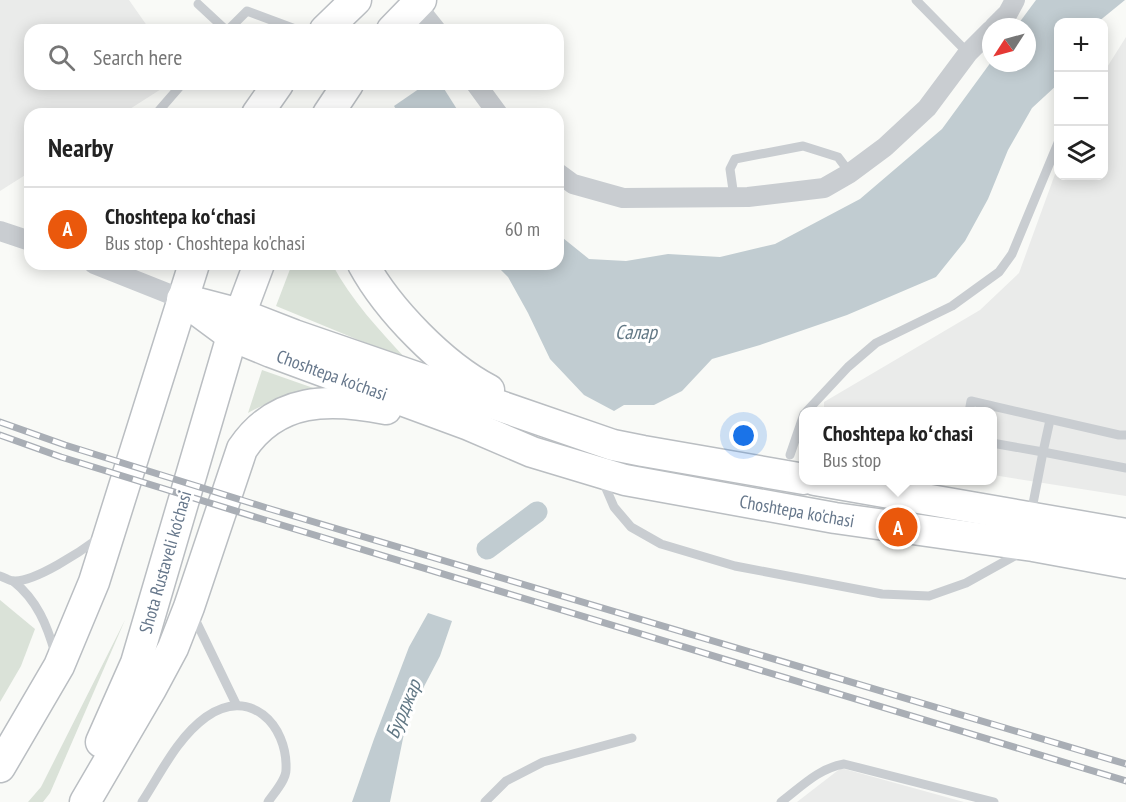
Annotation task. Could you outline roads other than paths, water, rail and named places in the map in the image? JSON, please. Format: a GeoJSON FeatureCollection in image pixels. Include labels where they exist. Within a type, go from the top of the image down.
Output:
{"type":"FeatureCollection","features":[{"type":"Feature","properties":{"kind":"main road"},"geometry":{"type":"LineString","coordinates":[[331,24],[356,0]]}},
{"type":"Feature","properties":{"kind":"main road"},"geometry":{"type":"LineString","coordinates":[[398,24],[418,2]]}},
{"type":"Feature","properties":{"kind":"main road"},"geometry":{"type":"LineString","coordinates":[[261,108],[274,90]]}},
{"type":"Feature","properties":{"kind":"main road"},"geometry":{"type":"LineString","coordinates":[[332,108],[346,90]]}},
{"type":"Feature","properties":{"kind":"main road"},"geometry":{"type":"LineString","coordinates":[[341,108],[348,90]]}},
{"type":"Feature","properties":{"kind":"main road"},"geometry":{"type":"LineString","coordinates":[[0,767],[59,666],[93,582],[192,270]]}},
{"type":"Feature","properties":{"kind":"main road","name":"Shota Rustaveli ko'chasi"},"geometry":{"type":"LineString","coordinates":[[68,802],[101,742],[136,663],[236,325],[258,270]]}},
{"type":"Feature","properties":{"kind":"main road"},"geometry":{"type":"LineString","coordinates":[[367,270],[425,343],[468,379],[547,422]]}},
{"type":"Feature","properties":{"kind":"main road","name":"Choshtepa ko'chasi"},"geometry":{"type":"LineString","coordinates":[[182,299],[236,325],[532,452],[600,474],[835,518],[1033,546],[1126,563]]}},
{"type":"Feature","properties":{"kind":"main road","name":"Choshtepa ko'chasi"},"geometry":{"type":"LineString","coordinates":[[236,325],[294,335],[613,445],[796,467]]}},
{"type":"Feature","properties":{"kind":"main road"},"geometry":{"type":"LineString","coordinates":[[85,802],[173,648],[242,449],[259,428],[276,416],[301,406],[342,402],[469,425]]}},
{"type":"Feature","properties":{"kind":"main road","name":"Choshtepa ko'chasi"},"geometry":{"type":"LineString","coordinates":[[844,485],[1126,534]]}},
{"type":"Feature","properties":{"kind":"street"},"geometry":{"type":"LineString","coordinates":[[1003,18],[1016,0]]}},
{"type":"Feature","properties":{"kind":"street"},"geometry":{"type":"LineString","coordinates":[[418,2],[432,24]]}},
{"type":"Feature","properties":{"kind":"street"},"geometry":{"type":"LineString","coordinates":[[564,177],[573,184],[623,198],[748,197],[824,188],[850,173],[885,147],[927,108],[968,53],[982,39]]}},
{"type":"Feature","properties":{"kind":"street"},"geometry":{"type":"LineString","coordinates":[[480,90],[494,108]]}},
{"type":"Feature","properties":{"kind":"street"},"geometry":{"type":"LineString","coordinates":[[0,231],[24,239]]}},
{"type":"Feature","properties":{"kind":"street"},"geometry":{"type":"LineString","coordinates":[[109,270],[182,299]]}},
{"type":"Feature","properties":{"kind":"lane"},"geometry":{"type":"LineString","coordinates":[[915,0],[968,53]]}},
{"type":"Feature","properties":{"kind":"lane"},"geometry":{"type":"LineString","coordinates":[[198,4],[220,24]]}},
{"type":"Feature","properties":{"kind":"lane"},"geometry":{"type":"LineString","coordinates":[[233,24],[247,11],[282,24]]}},
{"type":"Feature","properties":{"kind":"lane"},"geometry":{"type":"LineString","coordinates":[[161,108],[177,90]]}},
{"type":"Feature","properties":{"kind":"lane"},"geometry":{"type":"LineString","coordinates":[[734,197],[730,169],[735,159],[804,146],[838,156],[850,173]]}},
{"type":"Feature","properties":{"kind":"lane"},"geometry":{"type":"LineString","coordinates":[[811,407],[848,367],[876,343],[951,306],[999,272],[1012,254],[1054,155]]}},
{"type":"Feature","properties":{"kind":"lane"},"geometry":{"type":"LineString","coordinates":[[970,407],[971,401],[996,407]]}},
{"type":"Feature","properties":{"kind":"lane"},"geometry":{"type":"LineString","coordinates":[[997,407],[1126,435]]}},
{"type":"Feature","properties":{"kind":"lane"},"geometry":{"type":"LineString","coordinates":[[1030,517],[1050,420]]}},
{"type":"Feature","properties":{"kind":"lane"},"geometry":{"type":"LineString","coordinates":[[997,445],[1126,468]]}},
{"type":"Feature","properties":{"kind":"lane"},"geometry":{"type":"LineString","coordinates":[[796,467],[799,449]]}},
{"type":"Feature","properties":{"kind":"lane"},"geometry":{"type":"LineString","coordinates":[[600,474],[614,507],[631,527],[660,543],[735,566],[882,594],[929,596],[966,583],[1033,546]]}},
{"type":"Feature","properties":{"kind":"lane"},"geometry":{"type":"LineString","coordinates":[[14,581],[55,567],[84,550],[109,530]]}},
{"type":"Feature","properties":{"kind":"lane"},"geometry":{"type":"LineString","coordinates":[[0,576],[14,581],[25,591],[42,617],[59,666]]}},
{"type":"Feature","properties":{"kind":"lane"},"geometry":{"type":"LineString","coordinates":[[189,607],[236,704]]}},
{"type":"Feature","properties":{"kind":"lane"},"geometry":{"type":"LineString","coordinates":[[142,802],[183,737],[207,716],[236,704],[261,711],[283,740],[287,772],[268,802]]}},
{"type":"Feature","properties":{"kind":"lane"},"geometry":{"type":"LineString","coordinates":[[485,802],[506,781],[543,762],[632,738]]}},
{"type":"Feature","properties":{"kind":"lane"},"geometry":{"type":"LineString","coordinates":[[781,802],[818,773],[830,766],[844,764],[994,802]]}},
{"type":"Feature","properties":{"kind":"water","name":"Салар"},"geometry":{"type":"Polygon","coordinates":[[[1036,0],[1125,0],[1103,18],[1054,18],[1054,88],[1032,108],[1008,150],[988,199],[965,241],[936,277],[847,315],[712,359],[682,391],[654,405],[624,405],[614,411],[584,395],[550,359],[528,313],[508,277],[501,270],[564,270],[564,239],[589,259],[626,261],[668,254],[720,257],[775,244],[860,199],[942,129],[984,72],[1036,72],[1036,18],[1023,18],[1036,0]]]}},
{"type":"Feature","properties":{"kind":"water"},"geometry":{"type":"Polygon","coordinates":[[[417,90],[445,90],[456,108],[395,108],[394,106],[417,90]]]}},
{"type":"Feature","properties":{"kind":"water","name":"Бурджар"},"geometry":{"type":"Polygon","coordinates":[[[428,613],[452,621],[440,656],[407,719],[390,802],[352,802],[409,647],[428,613]]]}},
{"type":"Feature","properties":{"kind":"waterway","name":"Бурджар"},"geometry":{"type":"LineString","coordinates":[[487,549],[537,512]]}},
{"type":"Feature","properties":{"kind":"railway"},"geometry":{"type":"LineString","coordinates":[[0,422],[65,445],[267,508],[1126,764]]}},
{"type":"Feature","properties":{"kind":"railway"},"geometry":{"type":"LineString","coordinates":[[0,435],[61,457],[265,520],[1126,781]]}},
{"type":"Feature","properties":{"kind":"place","name":"Choshtepa koʻchasi"},"geometry":{"type":"Point","coordinates":[898,527]}}]}
